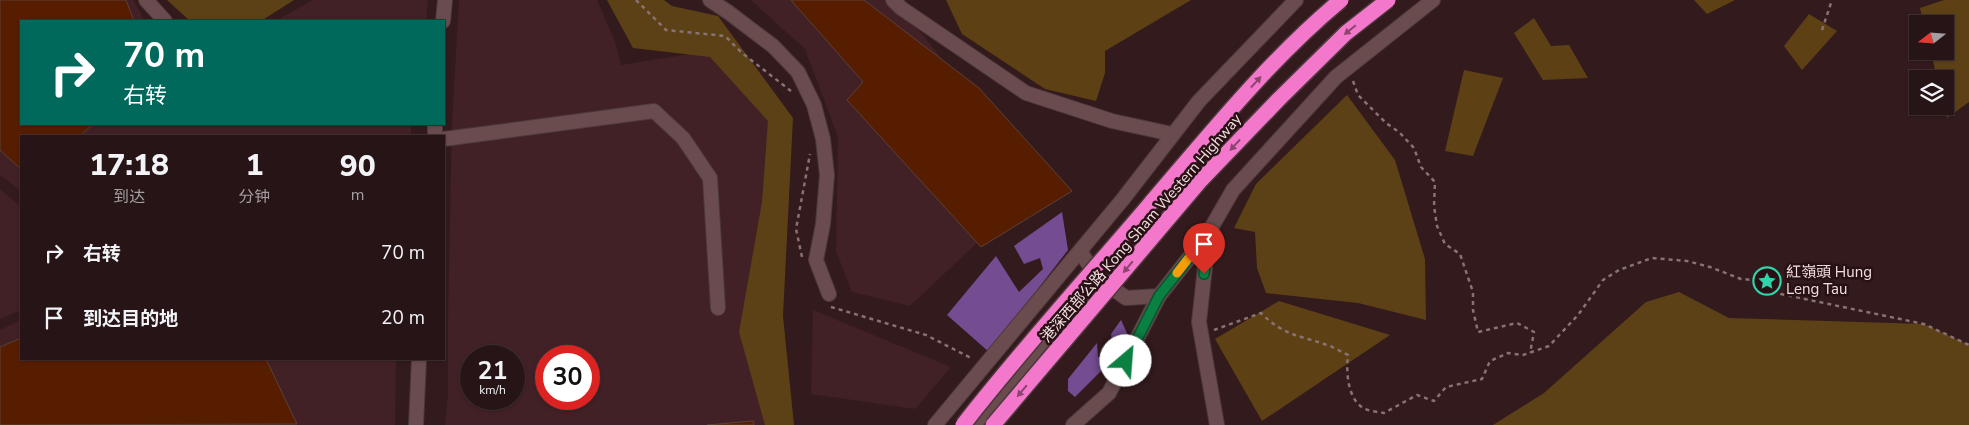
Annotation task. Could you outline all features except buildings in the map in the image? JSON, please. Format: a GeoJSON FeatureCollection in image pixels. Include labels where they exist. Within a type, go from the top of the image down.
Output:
{"type":"FeatureCollection","features":[{"type":"Feature","properties":{"kind":"highway","name":"港深西部公路 Kong Sham Western Highway"},"geometry":{"type":"LineString","coordinates":[[963,425],[1012,365],[1233,108],[1280,56],[1341,0]]}},
{"type":"Feature","properties":{"kind":"highway","name":"港深西部公路 Kong Sham Western Highway"},"geometry":{"type":"LineString","coordinates":[[993,425],[1201,180],[1279,98],[1346,33],[1388,0]]}},
{"type":"Feature","properties":{"kind":"street"},"geometry":{"type":"LineString","coordinates":[[146,0],[164,20]]}},
{"type":"Feature","properties":{"kind":"street"},"geometry":{"type":"LineString","coordinates":[[443,20],[444,0]]}},
{"type":"Feature","properties":{"kind":"street"},"geometry":{"type":"LineString","coordinates":[[710,0],[773,46],[798,72],[814,106],[823,139],[827,175],[823,224],[816,260],[828,300]]}},
{"type":"Feature","properties":{"kind":"street"},"geometry":{"type":"LineString","coordinates":[[893,0],[901,8],[1026,93],[1112,121],[1172,134]]}},
{"type":"Feature","properties":{"kind":"street"},"geometry":{"type":"LineString","coordinates":[[935,425],[1123,200],[1199,101],[1296,0]]}},
{"type":"Feature","properties":{"kind":"street"},"geometry":{"type":"LineString","coordinates":[[1074,425],[1109,393],[1159,296],[1201,243],[1233,190],[1336,77],[1434,0]]}},
{"type":"Feature","properties":{"kind":"street"},"geometry":{"type":"LineString","coordinates":[[445,139],[654,111],[682,138],[710,178],[718,308]]}},
{"type":"Feature","properties":{"kind":"street"},"geometry":{"type":"LineString","coordinates":[[1201,243],[1206,258],[1199,322],[1217,425]]}},
{"type":"Feature","properties":{"kind":"street"},"geometry":{"type":"LineString","coordinates":[[1080,252],[1096,276],[1126,298],[1159,296]]}},
{"type":"Feature","properties":{"kind":"street"},"geometry":{"type":"LineString","coordinates":[[974,425],[1096,276]]}},
{"type":"Feature","properties":{"kind":"street"},"geometry":{"type":"LineString","coordinates":[[416,425],[419,360]]}},
{"type":"Feature","properties":{"kind":"path"},"geometry":{"type":"LineString","coordinates":[[636,0],[666,30],[725,36],[792,92]]}},
{"type":"Feature","properties":{"kind":"path"},"geometry":{"type":"LineString","coordinates":[[1822,30],[1832,0]]}},
{"type":"Feature","properties":{"kind":"path"},"geometry":{"type":"LineString","coordinates":[[1349,67],[1358,95],[1386,123],[1400,132],[1414,148],[1421,167],[1435,182],[1434,206],[1437,226],[1445,244],[1460,254],[1473,292],[1473,310],[1478,332],[1517,323],[1534,332],[1530,353]]}},
{"type":"Feature","properties":{"kind":"path"},"geometry":{"type":"LineString","coordinates":[[804,264],[796,229],[811,153]]}},
{"type":"Feature","properties":{"kind":"path"},"geometry":{"type":"LineString","coordinates":[[1201,335],[1261,313],[1273,325],[1294,336],[1328,345],[1348,355],[1346,373],[1352,394],[1364,408],[1384,413],[1416,395],[1434,401],[1446,387],[1482,379],[1490,361],[1508,354],[1523,355],[1549,346],[1578,315],[1603,280],[1619,270],[1652,258],[1687,261],[1710,267],[1741,279],[1767,281],[1781,294],[1924,324],[1969,345]]}},
{"type":"Feature","properties":{"kind":"path"},"geometry":{"type":"LineString","coordinates":[[828,300],[926,335],[986,365]]}},
{"type":"Feature","properties":{"kind":"shaded area"},"geometry":{"type":"Polygon","coordinates":[[[0,0],[133,0],[144,20],[20,20],[20,125],[411,125],[411,135],[20,135],[20,190],[0,175],[0,0]]]}},
{"type":"Feature","properties":{"kind":"shaded area"},"geometry":{"type":"Polygon","coordinates":[[[167,0],[294,0],[263,20],[189,20],[167,0]]]}},
{"type":"Feature","properties":{"kind":"shaded area"},"geometry":{"type":"Polygon","coordinates":[[[313,0],[428,0],[426,20],[277,20],[313,0]]]}},
{"type":"Feature","properties":{"kind":"shaded area"},"geometry":{"type":"Polygon","coordinates":[[[459,0],[597,0],[616,44],[621,65],[721,49],[782,131],[772,425],[445,425],[448,394],[452,125],[459,0]]]}},
{"type":"Feature","properties":{"kind":"shaded area"},"geometry":{"type":"Polygon","coordinates":[[[607,0],[664,0],[672,6],[718,16],[793,118],[783,316],[794,425],[765,425],[739,332],[762,202],[768,121],[710,57],[633,48],[607,0]]]}},
{"type":"Feature","properties":{"kind":"shaded area"},"geometry":{"type":"Polygon","coordinates":[[[751,0],[894,0],[1043,181],[910,306],[852,292],[836,251],[838,137],[805,49],[751,0]]]}},
{"type":"Feature","properties":{"kind":"shaded area"},"geometry":{"type":"Polygon","coordinates":[[[946,0],[1191,0],[1105,51],[1105,73],[1096,101],[1045,89],[962,34],[946,0]]]}},
{"type":"Feature","properties":{"kind":"shaded area"},"geometry":{"type":"Polygon","coordinates":[[[1694,0],[1735,0],[1707,14],[1694,0]]]}},
{"type":"Feature","properties":{"kind":"shaded area"},"geometry":{"type":"Polygon","coordinates":[[[1944,0],[1969,0],[1969,102],[1954,113],[1954,70],[1935,70],[1933,60],[1954,60],[1954,15],[1922,15],[1920,8],[1944,0]]]}},
{"type":"Feature","properties":{"kind":"shaded area"},"geometry":{"type":"Polygon","coordinates":[[[1809,14],[1837,31],[1802,70],[1784,46],[1809,14]]]}},
{"type":"Feature","properties":{"kind":"shaded area"},"geometry":{"type":"Polygon","coordinates":[[[1534,18],[1551,46],[1569,45],[1588,78],[1543,80],[1514,33],[1534,18]]]}},
{"type":"Feature","properties":{"kind":"shaded area"},"geometry":{"type":"Polygon","coordinates":[[[1464,70],[1503,78],[1473,156],[1445,151],[1464,70]]]}},
{"type":"Feature","properties":{"kind":"shaded area"},"geometry":{"type":"Polygon","coordinates":[[[1347,95],[1395,160],[1425,259],[1426,320],[1358,303],[1266,293],[1257,268],[1255,232],[1234,228],[1256,184],[1347,95]]]}},
{"type":"Feature","properties":{"kind":"shaded area"},"geometry":{"type":"Polygon","coordinates":[[[0,189],[20,206],[20,310],[0,319],[0,189]]]}},
{"type":"Feature","properties":{"kind":"shaded area"},"geometry":{"type":"Polygon","coordinates":[[[1062,212],[1068,250],[989,352],[947,315],[996,256],[1019,292],[1043,269],[1040,258],[1024,264],[1014,246],[1062,212]]]}},
{"type":"Feature","properties":{"kind":"shaded area"},"geometry":{"type":"Polygon","coordinates":[[[1679,292],[1729,318],[1924,324],[1969,345],[1969,425],[1493,425],[1544,393],[1646,302],[1679,292]]]}},
{"type":"Feature","properties":{"kind":"shaded area"},"geometry":{"type":"Polygon","coordinates":[[[1279,301],[1390,335],[1262,421],[1215,339],[1279,301]]]}},
{"type":"Feature","properties":{"kind":"shaded area"},"geometry":{"type":"Polygon","coordinates":[[[813,310],[951,367],[915,409],[811,394],[813,310]]]}},
{"type":"Feature","properties":{"kind":"shaded area"},"geometry":{"type":"Polygon","coordinates":[[[20,320],[20,360],[396,360],[395,425],[0,425],[0,330],[20,320]]]}},
{"type":"Feature","properties":{"kind":"shaded area"},"geometry":{"type":"Polygon","coordinates":[[[1121,320],[1144,371],[1137,378],[1111,366],[1103,369],[1075,397],[1068,391],[1068,379],[1097,343],[1098,357],[1114,356],[1111,334],[1121,320]]]}},
{"type":"Feature","properties":{"kind":"slow traffic"},"geometry":{"type":"LineString","coordinates":[[1177,273],[1198,246]]}},
{"type":"Feature","properties":{"kind":"place","name":"紅嶺頭 Hung Leng Tau"},"geometry":{"type":"Point","coordinates":[1767,281]}},
{"type":"Feature","properties":{"kind":"route"},"geometry":{"type":"LineString","coordinates":[[1126,361],[1159,296],[1201,243],[1206,258],[1204,274]]}}]}
